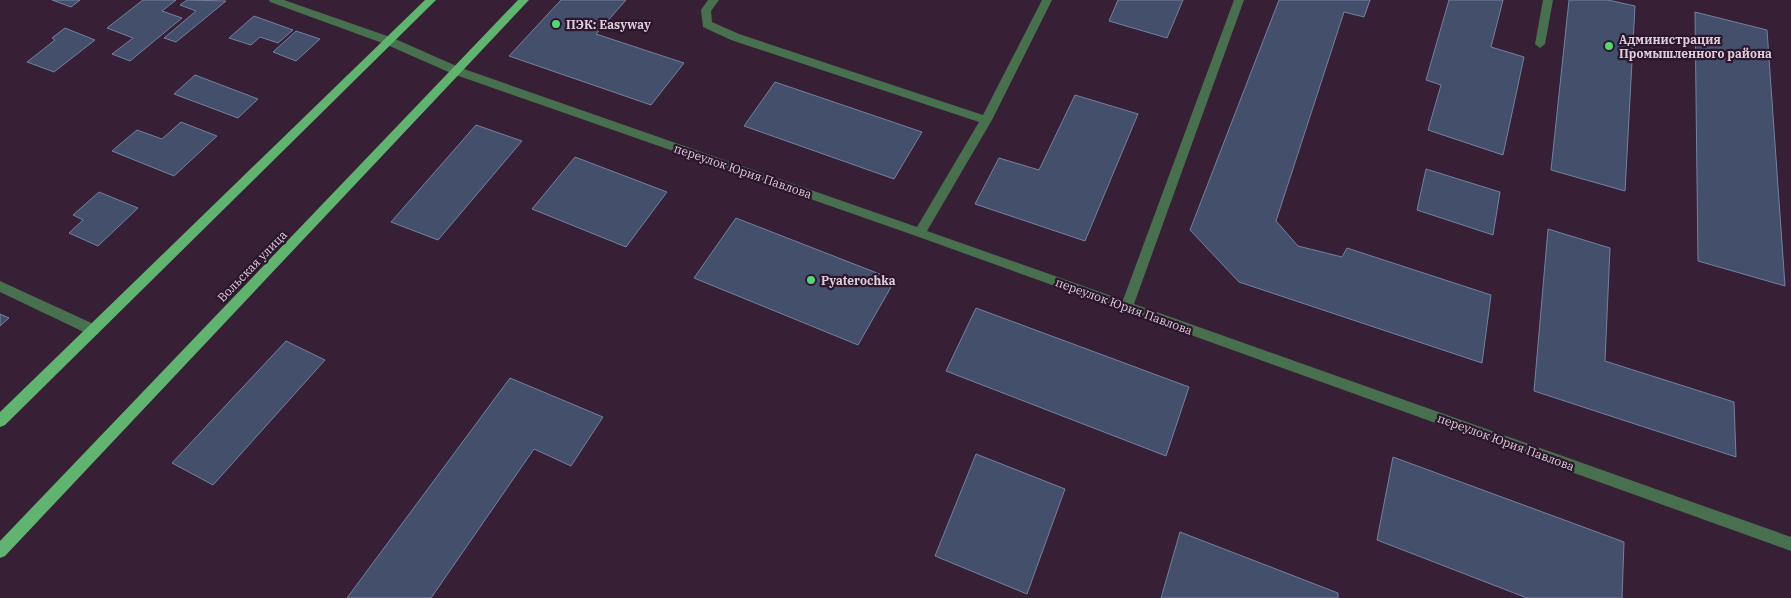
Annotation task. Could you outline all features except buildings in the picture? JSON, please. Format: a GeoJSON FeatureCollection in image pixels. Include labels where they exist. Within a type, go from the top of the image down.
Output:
{"type":"FeatureCollection","features":[{"type":"Feature","properties":{"kind":"main road"},"geometry":{"type":"LineString","coordinates":[[0,421],[431,0]]}},
{"type":"Feature","properties":{"kind":"main road","name":"Вольская улица"},"geometry":{"type":"LineString","coordinates":[[0,551],[524,0]]}},
{"type":"Feature","properties":{"kind":"street","name":"переулок Юрия Павлова"},"geometry":{"type":"LineString","coordinates":[[274,0],[389,41],[457,71],[920,233],[1791,544]]}},
{"type":"Feature","properties":{"kind":"street"},"geometry":{"type":"LineString","coordinates":[[714,0],[706,10],[708,24],[735,37],[986,120]]}},
{"type":"Feature","properties":{"kind":"street"},"geometry":{"type":"LineString","coordinates":[[920,233],[986,120],[1047,0]]}},
{"type":"Feature","properties":{"kind":"street"},"geometry":{"type":"LineString","coordinates":[[1127,307],[1239,0]]}},
{"type":"Feature","properties":{"kind":"street"},"geometry":{"type":"LineString","coordinates":[[1540,44],[1548,0]]}},
{"type":"Feature","properties":{"kind":"street"},"geometry":{"type":"LineString","coordinates":[[0,286],[93,330]]}},
{"type":"Feature","properties":{"kind":"place","name":"ПЭК: Easyway"},"geometry":{"type":"Point","coordinates":[556,24]}},
{"type":"Feature","properties":{"kind":"place","name":"Администрация Промышленного района"},"geometry":{"type":"Point","coordinates":[1609,46]}},
{"type":"Feature","properties":{"kind":"place","name":"Pyaterochka"},"geometry":{"type":"Point","coordinates":[811,280]}}]}
